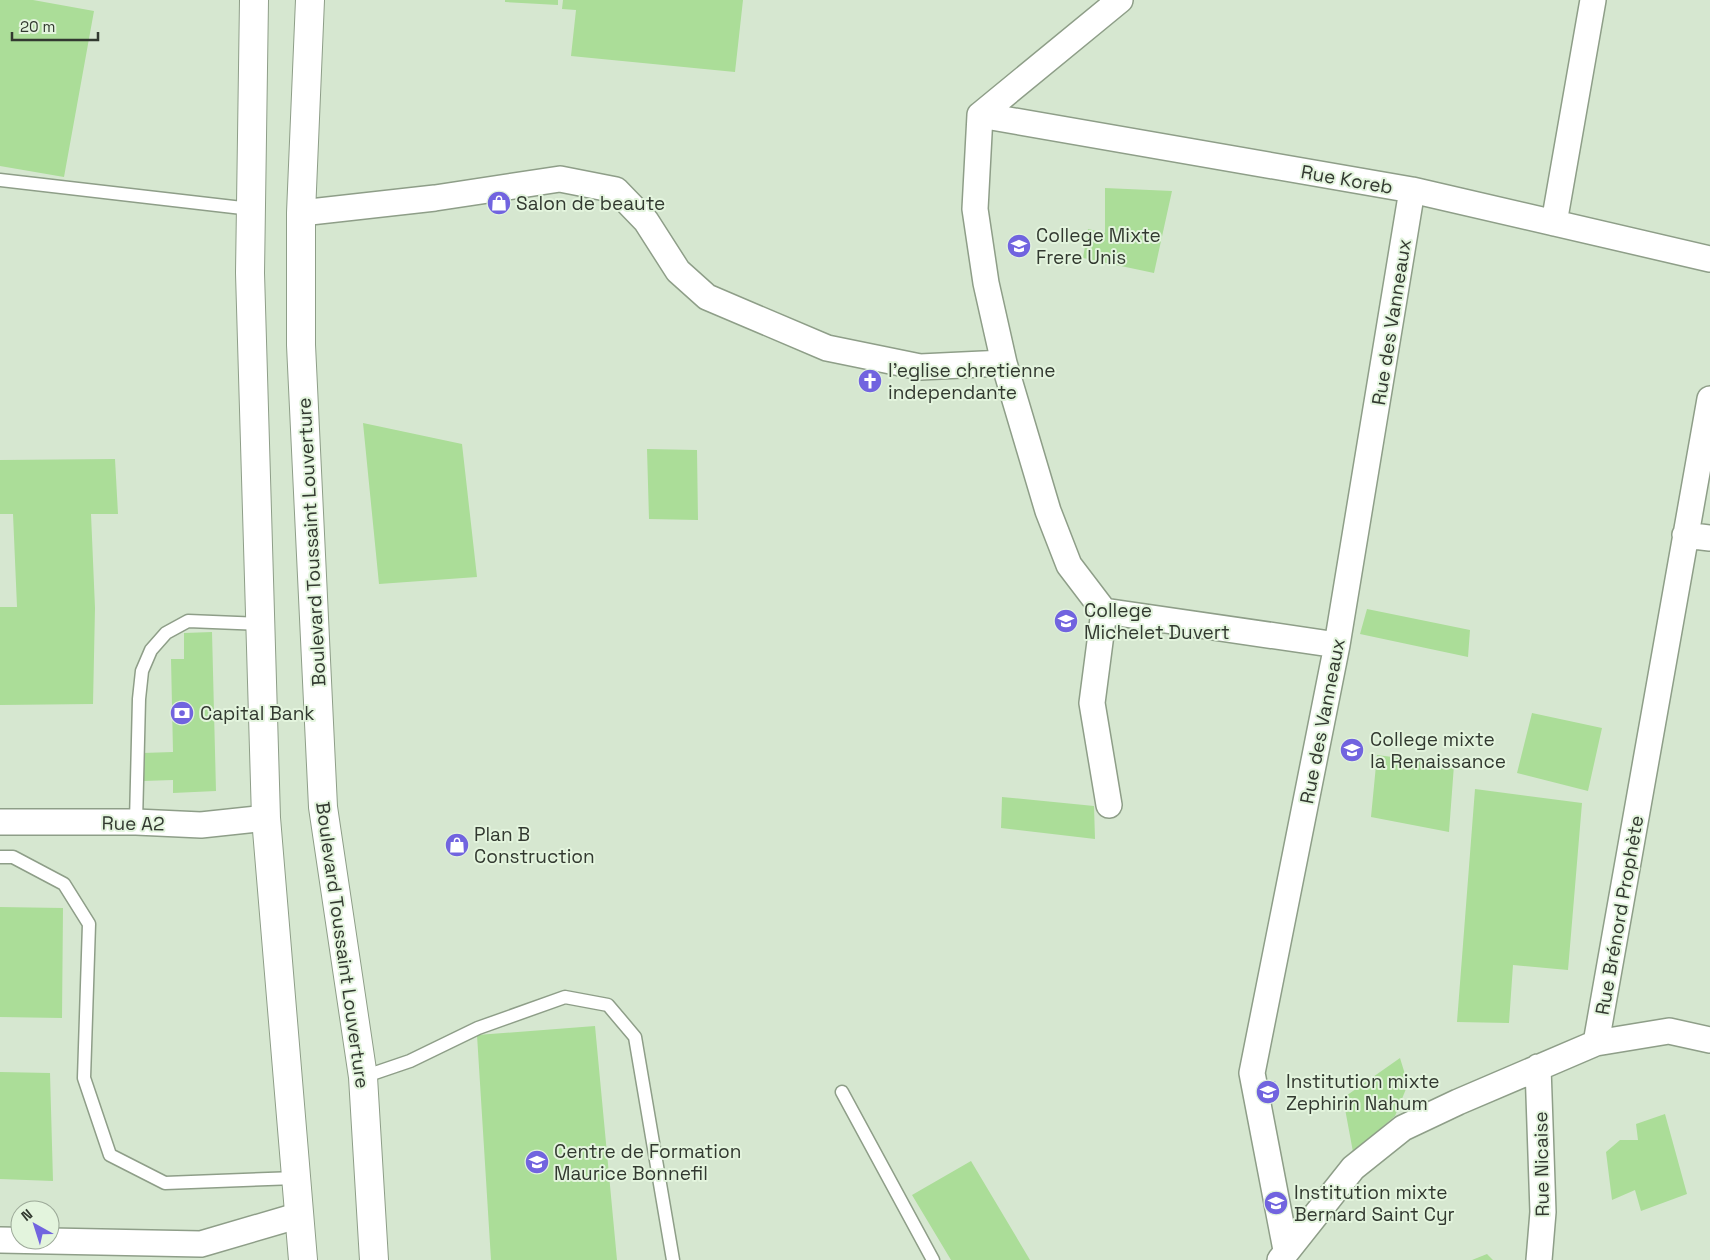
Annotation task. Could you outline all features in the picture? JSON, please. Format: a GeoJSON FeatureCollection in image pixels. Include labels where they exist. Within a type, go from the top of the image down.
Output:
{"type":"FeatureCollection","features":[{"type":"Feature","properties":{"kind":"main road"},"geometry":{"type":"LineString","coordinates":[[254,0],[250,273],[266,818],[304,1260]]}},
{"type":"Feature","properties":{"kind":"main road","name":"Boulevard Toussaint Louverture"},"geometry":{"type":"LineString","coordinates":[[310,0],[301,213],[301,345],[323,807],[363,1077],[374,1260]]}},
{"type":"Feature","properties":{"kind":"street"},"geometry":{"type":"LineString","coordinates":[[1120,0],[980,115],[975,209],[986,284],[1004,363],[1048,511],[1068,565],[1104,611],[1337,645]]}},
{"type":"Feature","properties":{"kind":"street"},"geometry":{"type":"LineString","coordinates":[[1554,222],[1593,0]]}},
{"type":"Feature","properties":{"kind":"street","name":"Rue Koreb"},"geometry":{"type":"LineString","coordinates":[[980,115],[1412,190],[1710,259]]}},
{"type":"Feature","properties":{"kind":"street"},"geometry":{"type":"LineString","coordinates":[[301,213],[435,198],[560,179],[616,190],[646,221],[678,271],[707,297],[827,348],[920,367],[1004,363]]}},
{"type":"Feature","properties":{"kind":"street","name":"Rue des Vanneaux"},"geometry":{"type":"LineString","coordinates":[[1283,1255],[1252,1074],[1337,645],[1412,190]]}},
{"type":"Feature","properties":{"kind":"street","name":"Rue Brénord Prophète"},"geometry":{"type":"LineString","coordinates":[[1596,1043],[1710,399]]}},
{"type":"Feature","properties":{"kind":"street"},"geometry":{"type":"LineString","coordinates":[[1685,535],[1710,538]]}},
{"type":"Feature","properties":{"kind":"street"},"geometry":{"type":"LineString","coordinates":[[1104,611],[1092,702],[1108,805]]}},
{"type":"Feature","properties":{"kind":"street","name":"Rue A2"},"geometry":{"type":"LineString","coordinates":[[0,822],[136,822],[200,825],[266,818]]}},
{"type":"Feature","properties":{"kind":"street"},"geometry":{"type":"LineString","coordinates":[[1283,1255],[1353,1168],[1403,1128],[1596,1043],[1669,1031],[1710,1040]]}},
{"type":"Feature","properties":{"kind":"street","name":"Rue Nicaise"},"geometry":{"type":"LineString","coordinates":[[1538,1067],[1543,1212],[1539,1260]]}},
{"type":"Feature","properties":{"kind":"street"},"geometry":{"type":"LineString","coordinates":[[0,1240],[201,1244],[300,1215]]}},
{"type":"Feature","properties":{"kind":"lane"},"geometry":{"type":"LineString","coordinates":[[0,180],[251,209]]}},
{"type":"Feature","properties":{"kind":"lane"},"geometry":{"type":"LineString","coordinates":[[136,822],[139,699],[142,671],[151,650],[166,633],[188,621],[260,624]]}},
{"type":"Feature","properties":{"kind":"lane"},"geometry":{"type":"LineString","coordinates":[[0,857],[13,857],[64,884],[89,924],[84,1078],[110,1155],[165,1183],[296,1178]]}},
{"type":"Feature","properties":{"kind":"lane"},"geometry":{"type":"LineString","coordinates":[[363,1077],[410,1061],[478,1028],[565,997],[608,1005],[635,1037],[673,1260]]}},
{"type":"Feature","properties":{"kind":"lane"},"geometry":{"type":"LineString","coordinates":[[842,1092],[933,1260]]}},
{"type":"Feature","properties":{"kind":"building"},"geometry":{"type":"Polygon","coordinates":[[[0,0],[33,0],[94,11],[64,177],[0,166],[0,0]]]}},
{"type":"Feature","properties":{"kind":"building"},"geometry":{"type":"Polygon","coordinates":[[[505,0],[558,0],[558,5],[505,2],[505,0]]]}},
{"type":"Feature","properties":{"kind":"building"},"geometry":{"type":"Polygon","coordinates":[[[563,0],[743,0],[735,72],[571,56],[576,10],[562,9],[563,0]]]}},
{"type":"Feature","properties":{"kind":"building"},"geometry":{"type":"Polygon","coordinates":[[[1105,188],[1172,191],[1154,273],[1083,258],[1088,229],[1105,233],[1105,188]]]}},
{"type":"Feature","properties":{"kind":"building"},"geometry":{"type":"Polygon","coordinates":[[[363,423],[462,444],[477,577],[379,584],[363,423]]]}},
{"type":"Feature","properties":{"kind":"building"},"geometry":{"type":"Polygon","coordinates":[[[647,449],[697,450],[698,520],[649,519],[647,449]]]}},
{"type":"Feature","properties":{"kind":"building"},"geometry":{"type":"Polygon","coordinates":[[[115,459],[118,514],[91,514],[95,608],[93,704],[0,705],[0,607],[17,607],[13,514],[0,514],[0,460],[115,459]]]}},
{"type":"Feature","properties":{"kind":"building"},"geometry":{"type":"Polygon","coordinates":[[[1367,609],[1470,630],[1468,657],[1360,634],[1367,609]]]}},
{"type":"Feature","properties":{"kind":"building"},"geometry":{"type":"Polygon","coordinates":[[[212,632],[216,791],[173,793],[173,780],[143,781],[142,753],[173,752],[171,659],[184,659],[184,633],[212,632]]]}},
{"type":"Feature","properties":{"kind":"building"},"geometry":{"type":"Polygon","coordinates":[[[1532,713],[1602,728],[1588,791],[1517,773],[1532,713]]]}},
{"type":"Feature","properties":{"kind":"building"},"geometry":{"type":"Polygon","coordinates":[[[1377,755],[1454,765],[1449,832],[1371,817],[1377,755]]]}},
{"type":"Feature","properties":{"kind":"building"},"geometry":{"type":"Polygon","coordinates":[[[1475,789],[1582,803],[1568,970],[1513,965],[1509,1023],[1457,1022],[1475,789]]]}},
{"type":"Feature","properties":{"kind":"building"},"geometry":{"type":"Polygon","coordinates":[[[1002,797],[1094,806],[1095,839],[1001,828],[1002,797]]]}},
{"type":"Feature","properties":{"kind":"building"},"geometry":{"type":"Polygon","coordinates":[[[0,907],[63,908],[62,1018],[0,1017],[0,907]]]}},
{"type":"Feature","properties":{"kind":"building"},"geometry":{"type":"Polygon","coordinates":[[[595,1026],[617,1260],[491,1260],[477,1035],[595,1026]]]}},
{"type":"Feature","properties":{"kind":"building"},"geometry":{"type":"Polygon","coordinates":[[[1400,1058],[1408,1084],[1395,1116],[1353,1152],[1343,1098],[1400,1058]]]}},
{"type":"Feature","properties":{"kind":"building"},"geometry":{"type":"Polygon","coordinates":[[[0,1072],[50,1073],[53,1181],[0,1179],[0,1072]]]}},
{"type":"Feature","properties":{"kind":"building"},"geometry":{"type":"Polygon","coordinates":[[[1665,1114],[1687,1194],[1641,1211],[1635,1190],[1612,1200],[1606,1152],[1620,1140],[1638,1140],[1636,1124],[1665,1114]]]}},
{"type":"Feature","properties":{"kind":"building"},"geometry":{"type":"Polygon","coordinates":[[[971,1161],[1030,1260],[951,1260],[912,1195],[971,1161]]]}},
{"type":"Feature","properties":{"kind":"building"},"geometry":{"type":"Polygon","coordinates":[[[1487,1254],[1493,1260],[1472,1260],[1487,1254]]]}},
{"type":"Feature","properties":{"kind":"place","name":"Salon de beaute"},"geometry":{"type":"Point","coordinates":[499,203]}},
{"type":"Feature","properties":{"kind":"place","name":"College Mixte Frere Unis"},"geometry":{"type":"Point","coordinates":[1019,246]}},
{"type":"Feature","properties":{"kind":"place","name":"l'eglise chretienne independante"},"geometry":{"type":"Point","coordinates":[870,381]}},
{"type":"Feature","properties":{"kind":"place","name":"College Michelet Duvert"},"geometry":{"type":"Point","coordinates":[1066,621]}},
{"type":"Feature","properties":{"kind":"place","name":"Capital Bank"},"geometry":{"type":"Point","coordinates":[182,713]}},
{"type":"Feature","properties":{"kind":"place","name":"College mixte la Renaissance"},"geometry":{"type":"Point","coordinates":[1352,750]}},
{"type":"Feature","properties":{"kind":"place","name":"Plan B Construction"},"geometry":{"type":"Point","coordinates":[457,845]}},
{"type":"Feature","properties":{"kind":"place","name":"Institution mixte Zephirin Nahum"},"geometry":{"type":"Point","coordinates":[1268,1092]}},
{"type":"Feature","properties":{"kind":"place","name":"Centre de Formation Maurice Bonnefil"},"geometry":{"type":"Point","coordinates":[537,1162]}},
{"type":"Feature","properties":{"kind":"place","name":"Institution mixte Bernard Saint Cyr"},"geometry":{"type":"Point","coordinates":[1276,1203]}}]}
